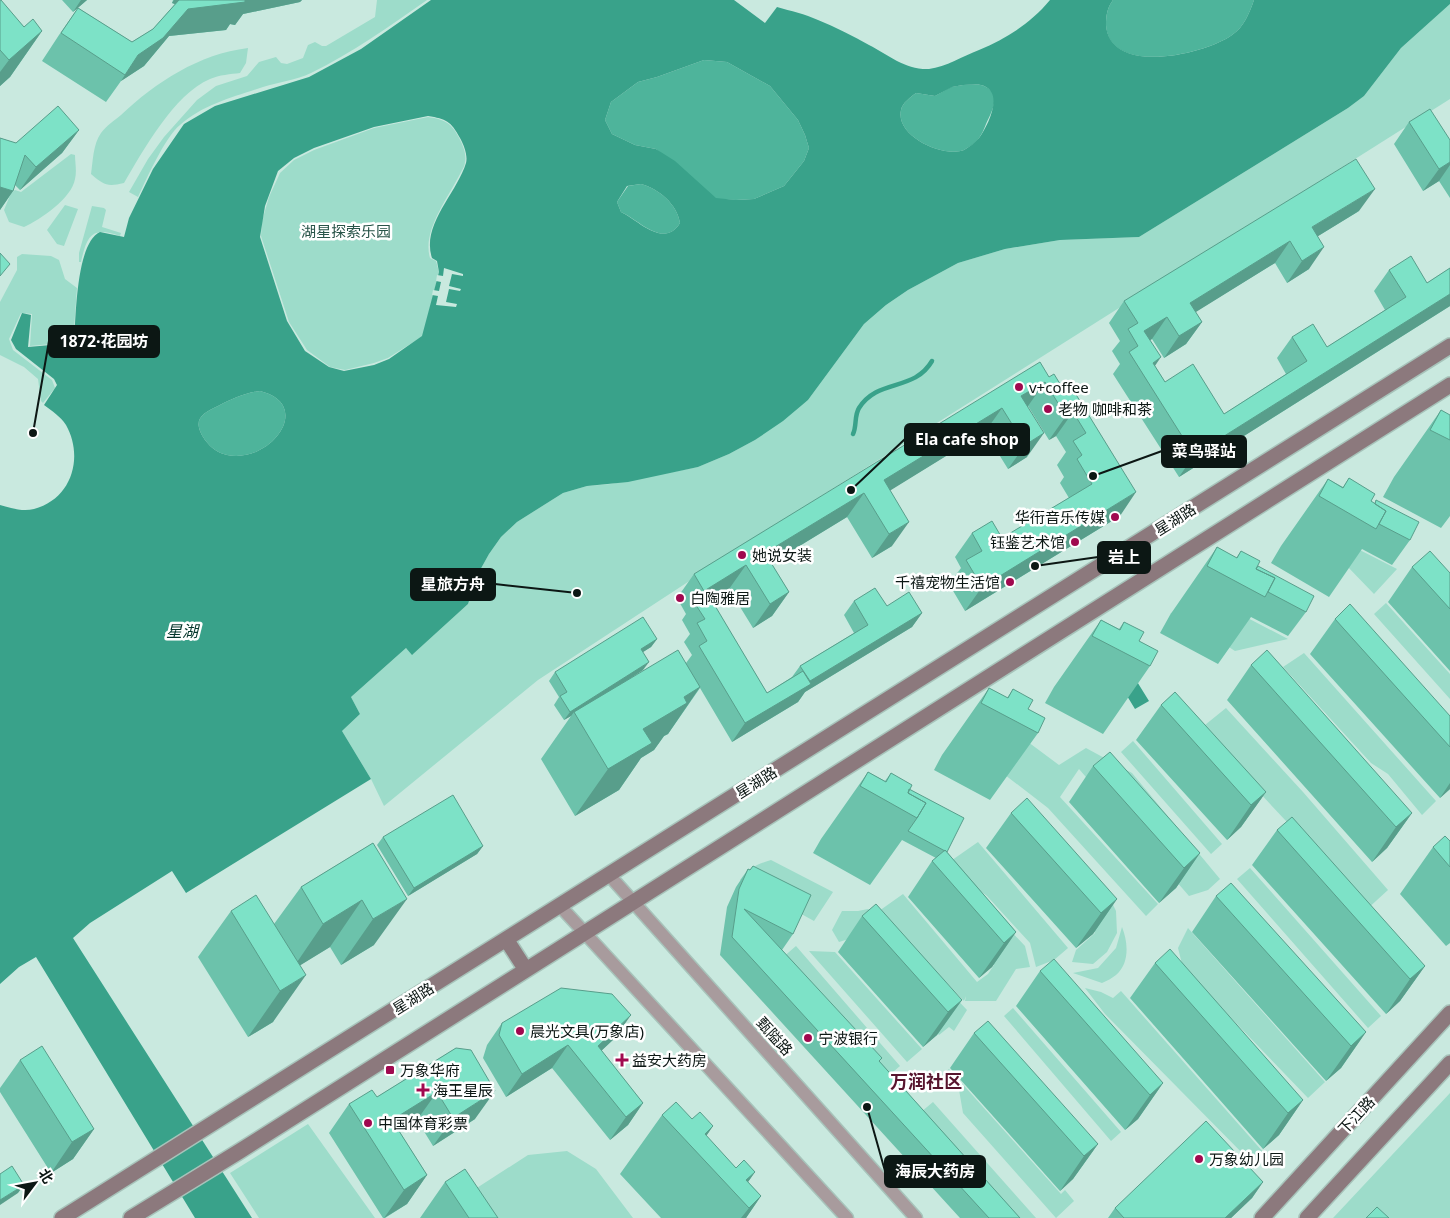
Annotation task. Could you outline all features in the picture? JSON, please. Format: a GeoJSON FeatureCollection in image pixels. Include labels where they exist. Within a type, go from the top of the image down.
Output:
{"type":"FeatureCollection","features":[{"type":"Feature","properties":{"kind":"street","name":"星湖路"},"geometry":{"type":"LineString","coordinates":[[62,1218],[1450,346]]}},
{"type":"Feature","properties":{"kind":"street"},"geometry":{"type":"LineString","coordinates":[[131,1218],[240,1151],[1450,385]]}},
{"type":"Feature","properties":{"kind":"street","name":"甄隘路"},"geometry":{"type":"LineString","coordinates":[[609,875],[916,1218]]}},
{"type":"Feature","properties":{"kind":"street"},"geometry":{"type":"LineString","coordinates":[[560,906],[847,1218]]}},
{"type":"Feature","properties":{"kind":"street"},"geometry":{"type":"LineString","coordinates":[[506,939],[526,970]]}},
{"type":"Feature","properties":{"kind":"street","name":"下江路"},"geometry":{"type":"LineString","coordinates":[[1262,1218],[1450,1013]]}},
{"type":"Feature","properties":{"kind":"street"},"geometry":{"type":"LineString","coordinates":[[1307,1218],[1450,1063]]}},
{"type":"Feature","properties":{"kind":"green space"},"geometry":{"type":"Polygon","coordinates":[[[377,0],[427,0],[356,48],[311,73],[230,98],[209,106],[189,118],[168,139],[138,197],[129,192],[148,159],[164,137],[197,100],[216,86],[247,76],[259,62],[276,57],[281,63],[287,64],[303,58],[308,45],[315,42],[326,46],[375,17],[377,0]]]}},
{"type":"Feature","properties":{"kind":"green space"},"geometry":{"type":"Polygon","coordinates":[[[1450,4],[1450,99],[769,529],[538,680],[384,806],[371,779],[342,731],[360,714],[351,697],[406,648],[413,654],[468,604],[479,572],[489,554],[501,537],[517,522],[563,493],[587,486],[611,484],[698,467],[729,454],[755,440],[808,400],[864,324],[886,305],[908,290],[958,263],[1005,249],[1060,240],[1139,237],[1348,108],[1364,96],[1401,48],[1450,4]]]}},
{"type":"Feature","properties":{"kind":"green space"},"geometry":{"type":"Polygon","coordinates":[[[248,48],[246,63],[240,73],[210,79],[197,86],[172,110],[150,140],[124,183],[106,184],[91,174],[98,137],[149,91],[179,71],[212,56],[248,48]]]}},
{"type":"Feature","properties":{"kind":"green space","name":"湖星探索乐园"},"geometry":{"type":"Polygon","coordinates":[[[428,117],[442,120],[452,127],[465,152],[465,164],[437,216],[429,237],[428,248],[430,258],[436,261],[439,272],[423,336],[388,358],[374,363],[345,370],[330,367],[307,350],[289,322],[261,236],[262,221],[269,197],[280,173],[294,160],[314,150],[374,128],[428,117]]]}},
{"type":"Feature","properties":{"kind":"green space"},"geometry":{"type":"Polygon","coordinates":[[[71,154],[75,155],[75,179],[73,186],[62,201],[46,214],[24,227],[9,222],[4,210],[11,193],[15,190],[21,192],[71,154]]]}},
{"type":"Feature","properties":{"kind":"green space"},"geometry":{"type":"Polygon","coordinates":[[[65,205],[78,209],[64,246],[57,244],[47,230],[65,205]]]}},
{"type":"Feature","properties":{"kind":"green space"},"geometry":{"type":"Polygon","coordinates":[[[92,206],[106,210],[102,227],[121,233],[120,236],[103,232],[92,235],[86,245],[81,262],[79,262],[79,253],[92,206]]]}},
{"type":"Feature","properties":{"kind":"green space"},"geometry":{"type":"Polygon","coordinates":[[[22,254],[51,256],[59,260],[65,279],[77,288],[73,342],[30,346],[32,314],[21,313],[9,339],[13,350],[52,380],[55,388],[43,403],[41,401],[38,379],[24,367],[0,355],[0,302],[17,270],[17,257],[22,254]]]}},
{"type":"Feature","properties":{"kind":"green space"},"geometry":{"type":"Polygon","coordinates":[[[1345,503],[1357,524],[1348,544],[1397,569],[1374,594],[1346,565],[1324,514],[1345,503]]]}},
{"type":"Feature","properties":{"kind":"green space"},"geometry":{"type":"Polygon","coordinates":[[[1196,591],[1288,639],[1235,651],[1212,636],[1170,614],[1196,591]]]}},
{"type":"Feature","properties":{"kind":"green space"},"geometry":{"type":"Polygon","coordinates":[[[1386,603],[1450,674],[1450,699],[1374,614],[1386,603]]]}},
{"type":"Feature","properties":{"kind":"green space"},"geometry":{"type":"Polygon","coordinates":[[[1304,653],[1436,801],[1422,815],[1388,774],[1371,763],[1283,667],[1304,653]]]}},
{"type":"Feature","properties":{"kind":"green space"},"geometry":{"type":"Polygon","coordinates":[[[1226,708],[1303,792],[1388,890],[1365,911],[1286,821],[1200,729],[1226,708]]]}},
{"type":"Feature","properties":{"kind":"green space"},"geometry":{"type":"Polygon","coordinates":[[[1001,722],[1059,765],[1086,748],[1132,773],[1220,879],[1208,890],[1189,896],[1079,769],[1060,797],[1158,904],[1146,916],[1048,808],[961,741],[1001,722]]]}},
{"type":"Feature","properties":{"kind":"green space"},"geometry":{"type":"Polygon","coordinates":[[[1133,741],[1222,844],[1211,854],[1121,752],[1133,741]]]}},
{"type":"Feature","properties":{"kind":"green space"},"geometry":{"type":"Polygon","coordinates":[[[1005,832],[1103,884],[1116,911],[1117,933],[1107,952],[1093,964],[1072,962],[1076,950],[1095,933],[1005,832]]]}},
{"type":"Feature","properties":{"kind":"green space"},"geometry":{"type":"Polygon","coordinates":[[[978,842],[1068,948],[1054,960],[1036,967],[1030,943],[987,896],[945,865],[978,842]]]}},
{"type":"Feature","properties":{"kind":"green space"},"geometry":{"type":"Polygon","coordinates":[[[771,860],[833,892],[814,921],[740,880],[754,867],[771,860]]]}},
{"type":"Feature","properties":{"kind":"green space"},"geometry":{"type":"Polygon","coordinates":[[[1250,868],[1381,1016],[1368,1028],[1237,879],[1250,868]]]}},
{"type":"Feature","properties":{"kind":"green space"},"geometry":{"type":"Polygon","coordinates":[[[924,883],[982,901],[1025,946],[1030,967],[1016,969],[996,1001],[965,1001],[966,996],[964,1001],[879,911],[903,894],[977,982],[988,974],[994,965],[924,883]]]}},
{"type":"Feature","properties":{"kind":"green space"},"geometry":{"type":"Polygon","coordinates":[[[868,909],[874,912],[967,1010],[954,1031],[949,1027],[939,1035],[855,937],[839,942],[832,930],[842,911],[868,909]]]}},
{"type":"Feature","properties":{"kind":"green space"},"geometry":{"type":"Polygon","coordinates":[[[1122,927],[1126,939],[1126,958],[1124,965],[1116,975],[1102,983],[1073,973],[1098,968],[1116,948],[1122,927]]]}},
{"type":"Feature","properties":{"kind":"green space"},"geometry":{"type":"Polygon","coordinates":[[[1188,928],[1325,1082],[1308,1098],[1183,968],[1178,948],[1188,928]]]}},
{"type":"Feature","properties":{"kind":"green space"},"geometry":{"type":"Polygon","coordinates":[[[796,946],[900,1066],[879,1084],[775,964],[796,946]]]}},
{"type":"Feature","properties":{"kind":"green space"},"geometry":{"type":"Polygon","coordinates":[[[809,951],[835,952],[922,1049],[907,1062],[809,951]]]}},
{"type":"Feature","properties":{"kind":"green space"},"geometry":{"type":"Polygon","coordinates":[[[1085,988],[1101,992],[1113,998],[1121,991],[1264,1153],[1253,1164],[1105,1014],[1085,988]]]}},
{"type":"Feature","properties":{"kind":"green space"},"geometry":{"type":"Polygon","coordinates":[[[1013,1008],[1121,1132],[1111,1141],[1004,1016],[1013,1008]]]}},
{"type":"Feature","properties":{"kind":"green space"},"geometry":{"type":"Polygon","coordinates":[[[949,1069],[1061,1194],[1065,1190],[1074,1201],[1056,1218],[963,1113],[958,1084],[944,1073],[949,1069]]]}},
{"type":"Feature","properties":{"kind":"green space"},"geometry":{"type":"Polygon","coordinates":[[[1450,1093],[1450,1218],[1333,1218],[1450,1093]]]}},
{"type":"Feature","properties":{"kind":"green space"},"geometry":{"type":"Polygon","coordinates":[[[933,1102],[1036,1218],[1006,1218],[915,1117],[933,1102]]]}},
{"type":"Feature","properties":{"kind":"green space"},"geometry":{"type":"Polygon","coordinates":[[[308,1124],[375,1218],[259,1218],[230,1173],[308,1124]]]}},
{"type":"Feature","properties":{"kind":"green space"},"geometry":{"type":"Polygon","coordinates":[[[567,1151],[596,1169],[633,1218],[486,1218],[469,1193],[528,1155],[567,1151]]]}},
{"type":"Feature","properties":{"kind":"shaded area"},"geometry":{"type":"Polygon","coordinates":[[[1113,0],[1254,0],[1243,24],[1232,35],[1202,49],[1160,57],[1140,56],[1123,51],[1111,41],[1106,22],[1108,9],[1113,0]]]}},
{"type":"Feature","properties":{"kind":"shaded area"},"geometry":{"type":"Polygon","coordinates":[[[704,60],[727,62],[770,86],[798,120],[809,148],[804,161],[784,186],[754,199],[716,199],[656,149],[635,145],[612,134],[605,120],[611,102],[638,82],[704,60]]]}},
{"type":"Feature","properties":{"kind":"shaded area"},"geometry":{"type":"Polygon","coordinates":[[[963,85],[984,86],[991,90],[994,99],[992,110],[983,131],[978,140],[972,145],[964,150],[955,152],[944,151],[922,143],[905,128],[901,120],[901,110],[907,100],[916,93],[935,96],[951,87],[963,85]]]}},
{"type":"Feature","properties":{"kind":"shaded area"},"geometry":{"type":"Polygon","coordinates":[[[641,184],[648,186],[666,198],[671,204],[680,223],[674,230],[667,233],[659,233],[621,212],[617,202],[628,186],[641,184]]]}},
{"type":"Feature","properties":{"kind":"shaded area"},"geometry":{"type":"Polygon","coordinates":[[[260,391],[276,398],[284,408],[285,419],[281,431],[259,451],[244,455],[227,455],[212,448],[205,440],[199,428],[200,419],[203,415],[233,399],[260,391]]]}},
{"type":"Feature","properties":{"kind":"water","name":"星湖"},"geometry":{"type":"Polygon","coordinates":[[[431,0],[734,0],[765,23],[777,7],[793,11],[837,29],[897,61],[921,69],[929,69],[948,64],[1008,35],[1026,23],[1050,0],[1113,0],[1108,9],[1106,22],[1111,41],[1124,51],[1141,56],[1161,57],[1202,49],[1232,35],[1243,24],[1254,0],[1450,0],[1450,4],[1401,48],[1364,96],[1348,108],[1139,237],[1060,240],[1005,249],[958,263],[908,290],[886,305],[864,324],[808,400],[783,421],[755,440],[729,454],[698,467],[628,482],[587,486],[563,493],[517,522],[501,537],[489,554],[479,572],[468,604],[412,655],[406,648],[351,697],[360,714],[342,731],[371,779],[186,893],[172,871],[90,923],[73,938],[252,1218],[195,1218],[36,957],[19,967],[0,984],[0,505],[25,510],[47,504],[58,496],[66,486],[74,463],[74,450],[66,425],[44,405],[57,385],[54,379],[16,349],[11,340],[22,313],[31,315],[28,347],[74,343],[79,282],[86,250],[92,239],[100,232],[124,237],[129,218],[153,169],[184,124],[215,106],[309,77],[361,49],[431,0]],[[704,60],[638,82],[611,102],[605,120],[612,134],[635,145],[656,149],[675,161],[716,198],[754,199],[784,186],[804,161],[809,148],[805,135],[798,120],[770,86],[727,62],[704,60]],[[981,85],[952,87],[935,96],[916,93],[903,105],[901,120],[905,128],[922,143],[944,151],[955,152],[964,150],[979,138],[992,112],[993,97],[991,91],[981,85]],[[428,116],[374,127],[314,148],[294,158],[278,171],[265,206],[260,237],[287,321],[305,351],[329,367],[344,371],[374,365],[389,359],[422,336],[439,272],[437,261],[432,258],[430,246],[431,233],[462,174],[466,163],[465,150],[451,124],[439,118],[428,116]],[[641,184],[627,186],[617,202],[621,212],[643,226],[659,233],[674,230],[680,223],[675,210],[666,198],[648,186],[641,184]],[[260,391],[249,393],[212,409],[200,419],[199,428],[201,433],[212,448],[227,455],[244,455],[259,451],[281,431],[285,419],[284,408],[276,398],[260,391]]]}},
{"type":"Feature","properties":{"kind":"water"},"geometry":{"type":"Polygon","coordinates":[[[1123,659],[1149,701],[1135,709],[1110,668],[1123,659]]]}},
{"type":"Feature","properties":{"kind":"pier"},"geometry":{"type":"Polygon","coordinates":[[[444,268],[463,274],[463,276],[452,274],[449,286],[461,289],[460,291],[449,289],[446,302],[457,304],[456,307],[436,305],[438,296],[432,295],[433,290],[439,291],[441,282],[436,281],[437,275],[443,276],[444,268]]]}},
{"type":"Feature","properties":{"kind":"building"},"geometry":{"type":"Polygon","coordinates":[[[0,0],[24,27],[33,19],[42,31],[9,60],[0,50],[0,0]]]}},
{"type":"Feature","properties":{"kind":"building"},"geometry":{"type":"Polygon","coordinates":[[[179,0],[245,0],[245,2],[188,9],[163,38],[138,55],[125,75],[61,33],[78,8],[132,42],[153,29],[179,0]]]}},
{"type":"Feature","properties":{"kind":"building"},"geometry":{"type":"Polygon","coordinates":[[[58,106],[79,130],[36,167],[25,155],[13,191],[0,187],[0,138],[16,143],[58,106]]]}},
{"type":"Feature","properties":{"kind":"building"},"geometry":{"type":"Polygon","coordinates":[[[1430,109],[1450,140],[1450,162],[1439,169],[1409,122],[1430,109]]]}},
{"type":"Feature","properties":{"kind":"building"},"geometry":{"type":"Polygon","coordinates":[[[1356,159],[1375,189],[1312,227],[1324,247],[1302,261],[1290,241],[1190,303],[1202,322],[1179,336],[1167,317],[1144,331],[1161,357],[1153,363],[1165,382],[1193,364],[1224,414],[1307,361],[1292,337],[1313,324],[1327,347],[1406,297],[1389,270],[1411,256],[1427,283],[1450,268],[1450,294],[1194,455],[1129,352],[1138,346],[1128,329],[1138,323],[1124,301],[1356,159]]]}},
{"type":"Feature","properties":{"kind":"building"},"geometry":{"type":"Polygon","coordinates":[[[0,253],[10,264],[0,276],[0,253]]]}},
{"type":"Feature","properties":{"kind":"building"},"geometry":{"type":"Polygon","coordinates":[[[1040,362],[1049,377],[1054,374],[1065,392],[1072,388],[1136,492],[982,587],[966,560],[982,551],[972,533],[992,521],[1002,538],[1092,484],[1077,459],[1082,455],[1073,441],[1086,433],[1073,412],[1066,416],[1045,382],[1021,396],[1044,433],[1025,445],[1002,408],[884,480],[909,522],[889,534],[864,493],[765,553],[789,592],[770,604],[746,565],[704,591],[694,574],[1040,362]]]}},
{"type":"Feature","properties":{"kind":"building"},"geometry":{"type":"Polygon","coordinates":[[[1441,410],[1450,415],[1450,440],[1430,430],[1441,410]]]}},
{"type":"Feature","properties":{"kind":"building"},"geometry":{"type":"Polygon","coordinates":[[[1349,478],[1375,494],[1371,501],[1386,511],[1376,529],[1319,496],[1328,479],[1343,488],[1349,478]]]}},
{"type":"Feature","properties":{"kind":"building"},"geometry":{"type":"Polygon","coordinates":[[[1376,500],[1419,522],[1410,540],[1379,524],[1386,511],[1375,504],[1376,500]]]}},
{"type":"Feature","properties":{"kind":"building"},"geometry":{"type":"Polygon","coordinates":[[[1217,547],[1237,558],[1241,551],[1260,561],[1256,569],[1275,578],[1265,597],[1207,566],[1217,547]]]}},
{"type":"Feature","properties":{"kind":"building"},"geometry":{"type":"Polygon","coordinates":[[[1430,551],[1450,573],[1450,609],[1412,567],[1430,551]]]}},
{"type":"Feature","properties":{"kind":"building"},"geometry":{"type":"Polygon","coordinates":[[[1258,566],[1314,596],[1306,612],[1268,592],[1275,578],[1256,569],[1258,566]]]}},
{"type":"Feature","properties":{"kind":"building"},"geometry":{"type":"Polygon","coordinates":[[[875,588],[887,606],[909,592],[922,613],[810,681],[800,666],[868,625],[854,601],[875,588]]]}},
{"type":"Feature","properties":{"kind":"building"},"geometry":{"type":"Polygon","coordinates":[[[708,594],[767,693],[803,671],[811,684],[745,723],[699,646],[707,641],[697,623],[705,619],[694,602],[708,594]]]}},
{"type":"Feature","properties":{"kind":"building"},"geometry":{"type":"Polygon","coordinates":[[[1350,604],[1450,716],[1450,747],[1335,619],[1350,604]]]}},
{"type":"Feature","properties":{"kind":"building"},"geometry":{"type":"Polygon","coordinates":[[[643,617],[657,639],[641,649],[649,662],[570,712],[560,696],[567,692],[555,672],[643,617]]]}},
{"type":"Feature","properties":{"kind":"building"},"geometry":{"type":"Polygon","coordinates":[[[1101,620],[1120,630],[1124,622],[1144,632],[1139,641],[1158,651],[1150,666],[1092,636],[1101,620]]]}},
{"type":"Feature","properties":{"kind":"building"},"geometry":{"type":"Polygon","coordinates":[[[678,650],[700,687],[684,697],[687,703],[643,729],[652,743],[608,769],[574,712],[678,650]]]}},
{"type":"Feature","properties":{"kind":"building"},"geometry":{"type":"Polygon","coordinates":[[[1267,650],[1412,813],[1396,827],[1251,665],[1267,650]]]}},
{"type":"Feature","properties":{"kind":"building"},"geometry":{"type":"Polygon","coordinates":[[[989,688],[1008,698],[1013,689],[1033,700],[1028,709],[1045,718],[1038,733],[981,703],[989,688]]]}},
{"type":"Feature","properties":{"kind":"building"},"geometry":{"type":"Polygon","coordinates":[[[1175,692],[1266,792],[1251,805],[1161,705],[1175,692]]]}},
{"type":"Feature","properties":{"kind":"building"},"geometry":{"type":"Polygon","coordinates":[[[1110,752],[1200,853],[1184,868],[1093,766],[1110,752]]]}},
{"type":"Feature","properties":{"kind":"building"},"geometry":{"type":"Polygon","coordinates":[[[868,772],[886,782],[891,773],[912,785],[908,793],[926,803],[917,818],[860,786],[868,772]]]}},
{"type":"Feature","properties":{"kind":"building"},"geometry":{"type":"Polygon","coordinates":[[[909,789],[964,818],[947,852],[908,831],[926,803],[908,793],[909,789]]]}},
{"type":"Feature","properties":{"kind":"building"},"geometry":{"type":"Polygon","coordinates":[[[453,795],[483,846],[414,888],[383,837],[453,795]]]}},
{"type":"Feature","properties":{"kind":"building"},"geometry":{"type":"Polygon","coordinates":[[[1027,798],[1117,899],[1101,913],[1011,813],[1027,798]]]}},
{"type":"Feature","properties":{"kind":"building"},"geometry":{"type":"Polygon","coordinates":[[[1292,817],[1425,966],[1410,979],[1277,830],[1292,817]]]}},
{"type":"Feature","properties":{"kind":"building"},"geometry":{"type":"Polygon","coordinates":[[[1445,836],[1450,841],[1450,867],[1433,847],[1445,836]]]}},
{"type":"Feature","properties":{"kind":"building"},"geometry":{"type":"Polygon","coordinates":[[[373,843],[407,899],[373,919],[362,900],[323,924],[301,887],[373,843]]]}},
{"type":"Feature","properties":{"kind":"building"},"geometry":{"type":"Polygon","coordinates":[[[945,850],[1016,932],[1004,943],[932,861],[945,850]]]}},
{"type":"Feature","properties":{"kind":"building"},"geometry":{"type":"Polygon","coordinates":[[[753,866],[811,895],[793,934],[744,909],[882,1058],[879,1061],[1020,1218],[989,1218],[732,937],[739,889],[748,869],[750,870],[753,866]]]}},
{"type":"Feature","properties":{"kind":"building"},"geometry":{"type":"Polygon","coordinates":[[[1231,883],[1366,1032],[1351,1046],[1216,896],[1231,883]]]}},
{"type":"Feature","properties":{"kind":"building"},"geometry":{"type":"Polygon","coordinates":[[[256,895],[306,975],[280,991],[231,911],[256,895]]]}},
{"type":"Feature","properties":{"kind":"building"},"geometry":{"type":"Polygon","coordinates":[[[876,904],[962,1000],[948,1012],[862,916],[876,904]]]}},
{"type":"Feature","properties":{"kind":"building"},"geometry":{"type":"Polygon","coordinates":[[[1170,949],[1303,1100],[1288,1113],[1155,963],[1170,949]]]}},
{"type":"Feature","properties":{"kind":"building"},"geometry":{"type":"Polygon","coordinates":[[[1054,959],[1163,1083],[1150,1095],[1040,971],[1054,959]]]}},
{"type":"Feature","properties":{"kind":"building"},"geometry":{"type":"Polygon","coordinates":[[[561,988],[612,994],[631,1015],[598,1046],[643,1103],[626,1117],[568,1045],[522,1074],[499,1035],[502,1023],[561,988]]]}},
{"type":"Feature","properties":{"kind":"building"},"geometry":{"type":"Polygon","coordinates":[[[988,1021],[1098,1144],[1084,1156],[974,1033],[988,1021]]]}},
{"type":"Feature","properties":{"kind":"building"},"geometry":{"type":"Polygon","coordinates":[[[42,1046],[94,1129],[72,1142],[20,1060],[42,1046]]]}},
{"type":"Feature","properties":{"kind":"building"},"geometry":{"type":"Polygon","coordinates":[[[456,1048],[471,1050],[495,1091],[453,1118],[437,1092],[392,1120],[427,1175],[404,1190],[349,1104],[372,1090],[377,1097],[456,1048]]]}},
{"type":"Feature","properties":{"kind":"building"},"geometry":{"type":"Polygon","coordinates":[[[676,1102],[692,1119],[700,1112],[713,1126],[705,1134],[736,1168],[744,1160],[755,1172],[746,1180],[761,1196],[749,1208],[662,1115],[676,1102]]]}},
{"type":"Feature","properties":{"kind":"building","name":"万象幼儿园"},"geometry":{"type":"Polygon","coordinates":[[[1206,1121],[1263,1182],[1225,1218],[1124,1218],[1115,1208],[1206,1121]]]}},
{"type":"Feature","properties":{"kind":"building"},"geometry":{"type":"Polygon","coordinates":[[[12,1166],[24,1185],[0,1200],[0,1174],[12,1166]]]}},
{"type":"Feature","properties":{"kind":"building"},"geometry":{"type":"Polygon","coordinates":[[[465,1169],[498,1218],[469,1218],[445,1182],[465,1169]]]}},
{"type":"Feature","properties":{"kind":"building"},"geometry":{"type":"Polygon","coordinates":[[[1377,1207],[1389,1218],[1366,1218],[1377,1207]]]}},
{"type":"Feature","properties":{"kind":"waterway"},"geometry":{"type":"LineString","coordinates":[[853,434],[857,411],[867,399],[876,392],[916,377],[932,361]]}},
{"type":"Feature","properties":{"kind":"place","name":"v+coffee"},"geometry":{"type":"Point","coordinates":[1019,387]}},
{"type":"Feature","properties":{"kind":"place","name":"老物 咖啡和茶"},"geometry":{"type":"Point","coordinates":[1048,409]}},
{"type":"Feature","properties":{"kind":"place","name":"1872·花园坊"},"geometry":{"type":"Point","coordinates":[33,433]}},
{"type":"Feature","properties":{"kind":"place","name":"菜鸟驿站"},"geometry":{"type":"Point","coordinates":[1093,476]}},
{"type":"Feature","properties":{"kind":"place","name":"Ela cafe shop"},"geometry":{"type":"Point","coordinates":[851,490]}},
{"type":"Feature","properties":{"kind":"place","name":"华衎音乐传媒"},"geometry":{"type":"Point","coordinates":[1115,517]}},
{"type":"Feature","properties":{"kind":"place","name":"钰鉴艺术馆"},"geometry":{"type":"Point","coordinates":[1075,542]}},
{"type":"Feature","properties":{"kind":"place","name":"她说女装"},"geometry":{"type":"Point","coordinates":[742,555]}},
{"type":"Feature","properties":{"kind":"place","name":"岩上"},"geometry":{"type":"Point","coordinates":[1035,566]}},
{"type":"Feature","properties":{"kind":"place","name":"千禧宠物生活馆"},"geometry":{"type":"Point","coordinates":[1010,582]}},
{"type":"Feature","properties":{"kind":"place","name":"星旅方舟"},"geometry":{"type":"Point","coordinates":[577,593]}},
{"type":"Feature","properties":{"kind":"place","name":"白陶雅居"},"geometry":{"type":"Point","coordinates":[680,598]}},
{"type":"Feature","properties":{"kind":"place","name":"晨光文具(万象店)"},"geometry":{"type":"Point","coordinates":[520,1031]}},
{"type":"Feature","properties":{"kind":"place","name":"宁波银行"},"geometry":{"type":"Point","coordinates":[808,1038]}},
{"type":"Feature","properties":{"kind":"place","name":"益安大药房"},"geometry":{"type":"Point","coordinates":[622,1060]}},
{"type":"Feature","properties":{"kind":"place","name":"万象华府"},"geometry":{"type":"Point","coordinates":[390,1070]}},
{"type":"Feature","properties":{"kind":"place","name":"海王星辰"},"geometry":{"type":"Point","coordinates":[423,1090]}},
{"type":"Feature","properties":{"kind":"place","name":"海辰大药房"},"geometry":{"type":"Point","coordinates":[867,1107]}},
{"type":"Feature","properties":{"kind":"place","name":"中国体育彩票"},"geometry":{"type":"Point","coordinates":[368,1123]}},
{"type":"Feature","properties":{"kind":"place","name":"万象幼儿园"},"geometry":{"type":"Point","coordinates":[1199,1159]}},
{"type":"Feature","properties":{"kind":"district","name":"万润社区"},"geometry":{"type":"Point","coordinates":[926,1081]}}]}
